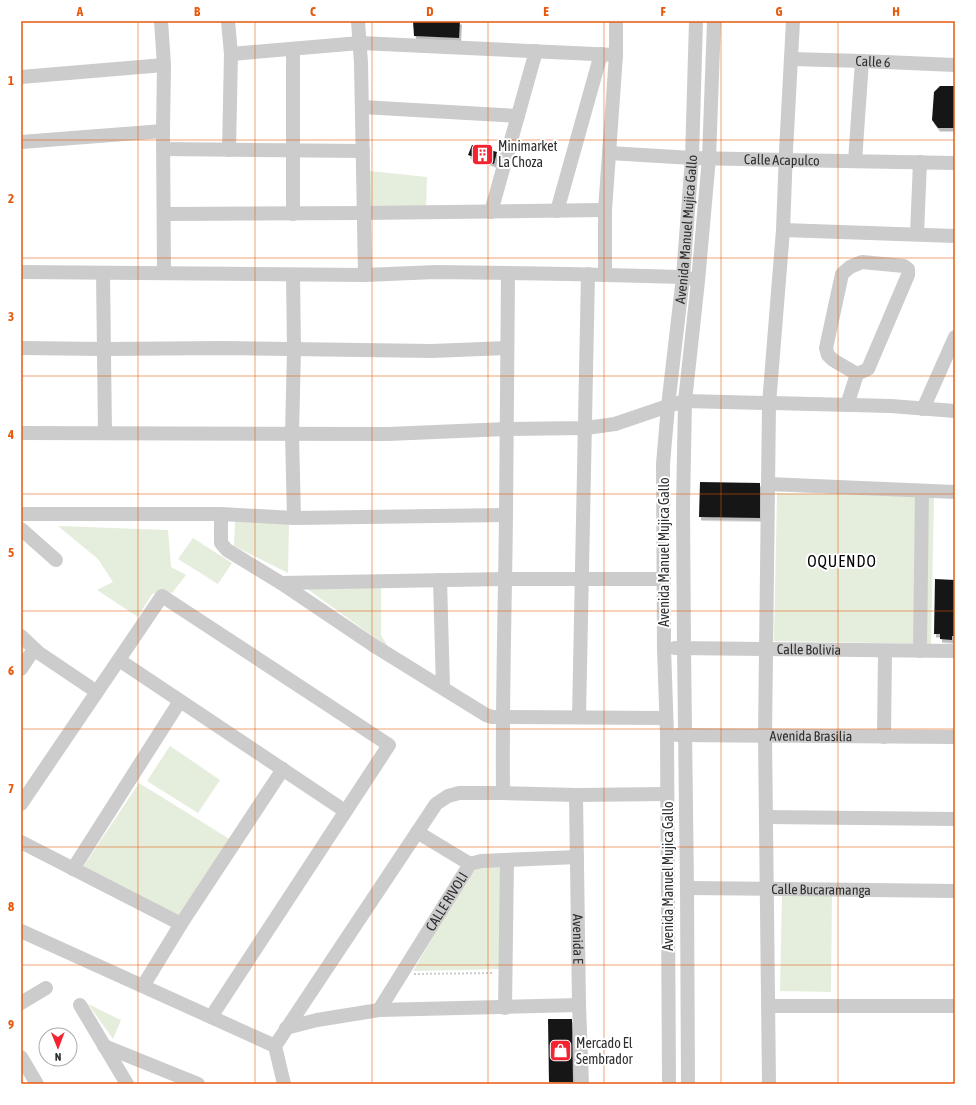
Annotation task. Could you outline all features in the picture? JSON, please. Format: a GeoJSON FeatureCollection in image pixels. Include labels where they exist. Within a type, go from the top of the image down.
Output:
{"type":"FeatureCollection","features":[{"type":"Feature","properties":{"kind":"street"},"geometry":{"type":"LineString","coordinates":[[161,21],[164,65],[164,273]]}},
{"type":"Feature","properties":{"kind":"street"},"geometry":{"type":"LineString","coordinates":[[228,21],[231,54],[229,150]]}},
{"type":"Feature","properties":{"kind":"street"},"geometry":{"type":"LineString","coordinates":[[358,21],[361,63],[365,275]]}},
{"type":"Feature","properties":{"kind":"street"},"geometry":{"type":"LineString","coordinates":[[605,275],[604,210],[616,54],[616,21]]}},
{"type":"Feature","properties":{"kind":"street","name":"Avenida Manuel Mujica Gallo"},"geometry":{"type":"LineString","coordinates":[[669,1084],[667,735],[664,648],[663,464],[683,277],[692,158],[696,21]]}},
{"type":"Feature","properties":{"kind":"street","name":"Avenida Manuel Mujica Gallo"},"geometry":{"type":"LineString","coordinates":[[688,1084],[683,506],[685,401],[709,158],[714,21]]}},
{"type":"Feature","properties":{"kind":"street"},"geometry":{"type":"LineString","coordinates":[[769,1084],[765,736],[769,404],[784,230],[793,21]]}},
{"type":"Feature","properties":{"kind":"street"},"geometry":{"type":"LineString","coordinates":[[231,54],[360,43],[616,54]]}},
{"type":"Feature","properties":{"kind":"street"},"geometry":{"type":"LineString","coordinates":[[293,49],[293,214]]}},
{"type":"Feature","properties":{"kind":"street"},"geometry":{"type":"LineString","coordinates":[[491,212],[536,51]]}},
{"type":"Feature","properties":{"kind":"street"},"geometry":{"type":"LineString","coordinates":[[556,211],[601,54]]}},
{"type":"Feature","properties":{"kind":"street","name":"Calle 6"},"geometry":{"type":"LineString","coordinates":[[791,59],[955,66]]}},
{"type":"Feature","properties":{"kind":"street"},"geometry":{"type":"LineString","coordinates":[[855,161],[862,61]]}},
{"type":"Feature","properties":{"kind":"street"},"geometry":{"type":"LineString","coordinates":[[21,77],[164,65]]}},
{"type":"Feature","properties":{"kind":"street"},"geometry":{"type":"LineString","coordinates":[[362,106],[518,116]]}},
{"type":"Feature","properties":{"kind":"street"},"geometry":{"type":"LineString","coordinates":[[21,142],[163,131]]}},
{"type":"Feature","properties":{"kind":"street"},"geometry":{"type":"LineString","coordinates":[[163,149],[363,151]]}},
{"type":"Feature","properties":{"kind":"street","name":"Calle Acapulco"},"geometry":{"type":"LineString","coordinates":[[609,153],[692,158],[955,162]]}},
{"type":"Feature","properties":{"kind":"street"},"geometry":{"type":"LineString","coordinates":[[917,234],[920,162]]}},
{"type":"Feature","properties":{"kind":"street"},"geometry":{"type":"LineString","coordinates":[[164,214],[604,210]]}},
{"type":"Feature","properties":{"kind":"street"},"geometry":{"type":"LineString","coordinates":[[784,230],[955,236]]}},
{"type":"Feature","properties":{"kind":"street"},"geometry":{"type":"LineString","coordinates":[[847,405],[857,374],[868,368],[908,276],[908,269],[904,266],[862,262],[850,267],[842,274],[826,348],[828,355],[833,360],[857,374]]}},
{"type":"Feature","properties":{"kind":"street"},"geometry":{"type":"LineString","coordinates":[[21,272],[365,275],[436,272],[588,274],[683,277],[698,281]]}},
{"type":"Feature","properties":{"kind":"street"},"geometry":{"type":"LineString","coordinates":[[103,273],[105,433]]}},
{"type":"Feature","properties":{"kind":"street"},"geometry":{"type":"LineString","coordinates":[[503,792],[502,717],[506,515],[508,273]]}},
{"type":"Feature","properties":{"kind":"street"},"geometry":{"type":"LineString","coordinates":[[293,274],[294,349],[292,434],[294,518]]}},
{"type":"Feature","properties":{"kind":"street"},"geometry":{"type":"LineString","coordinates":[[579,717],[588,274]]}},
{"type":"Feature","properties":{"kind":"street"},"geometry":{"type":"LineString","coordinates":[[923,409],[955,337]]}},
{"type":"Feature","properties":{"kind":"street"},"geometry":{"type":"LineString","coordinates":[[21,348],[225,348],[432,352],[507,348]]}},
{"type":"Feature","properties":{"kind":"street"},"geometry":{"type":"LineString","coordinates":[[21,433],[388,434],[506,429],[586,428],[615,424],[685,401],[891,406],[955,411]]}},
{"type":"Feature","properties":{"kind":"street"},"geometry":{"type":"LineString","coordinates":[[768,484],[955,492]]}},
{"type":"Feature","properties":{"kind":"street"},"geometry":{"type":"LineString","coordinates":[[920,651],[922,491]]}},
{"type":"Feature","properties":{"kind":"street"},"geometry":{"type":"LineString","coordinates":[[21,514],[221,514],[294,518],[506,515]]}},
{"type":"Feature","properties":{"kind":"street"},"geometry":{"type":"LineString","coordinates":[[221,514],[222,543],[227,550],[281,583],[373,645],[486,715],[492,717],[666,718]]}},
{"type":"Feature","properties":{"kind":"street"},"geometry":{"type":"LineString","coordinates":[[21,529],[56,560]]}},
{"type":"Feature","properties":{"kind":"street"},"geometry":{"type":"LineString","coordinates":[[281,583],[505,579],[664,579]]}},
{"type":"Feature","properties":{"kind":"street"},"geometry":{"type":"LineString","coordinates":[[440,580],[443,688]]}},
{"type":"Feature","properties":{"kind":"street"},"geometry":{"type":"LineString","coordinates":[[21,804],[162,596],[389,745],[211,1017]]}},
{"type":"Feature","properties":{"kind":"street"},"geometry":{"type":"LineString","coordinates":[[21,636],[34,649],[97,692]]}},
{"type":"Feature","properties":{"kind":"street","name":"Calle Bolivia"},"geometry":{"type":"LineString","coordinates":[[664,648],[955,651]]}},
{"type":"Feature","properties":{"kind":"street"},"geometry":{"type":"LineString","coordinates":[[21,669],[34,649]]}},
{"type":"Feature","properties":{"kind":"street"},"geometry":{"type":"LineString","coordinates":[[884,650],[884,737]]}},
{"type":"Feature","properties":{"kind":"street"},"geometry":{"type":"LineString","coordinates":[[119,660],[345,811]]}},
{"type":"Feature","properties":{"kind":"street"},"geometry":{"type":"LineString","coordinates":[[73,869],[180,701]]}},
{"type":"Feature","properties":{"kind":"street","name":"Avenida Brasilia"},"geometry":{"type":"LineString","coordinates":[[667,735],[955,737]]}},
{"type":"Feature","properties":{"kind":"street"},"geometry":{"type":"LineString","coordinates":[[143,986],[181,924],[283,769]]}},
{"type":"Feature","properties":{"kind":"street"},"geometry":{"type":"LineString","coordinates":[[284,1084],[275,1046],[436,804],[448,796],[459,793],[503,792],[576,795],[667,794]]}},
{"type":"Feature","properties":{"kind":"street","name":"Avenida E"},"geometry":{"type":"LineString","coordinates":[[576,795],[579,1005],[582,1084]]}},
{"type":"Feature","properties":{"kind":"street"},"geometry":{"type":"LineString","coordinates":[[766,817],[955,819]]}},
{"type":"Feature","properties":{"kind":"street"},"geometry":{"type":"LineString","coordinates":[[417,832],[470,864]]}},
{"type":"Feature","properties":{"kind":"street"},"geometry":{"type":"LineString","coordinates":[[21,842],[181,924]]}},
{"type":"Feature","properties":{"kind":"street","name":"CALLE RIVOLI"},"geometry":{"type":"LineString","coordinates":[[379,1010],[470,864],[481,861],[577,857]]}},
{"type":"Feature","properties":{"kind":"street"},"geometry":{"type":"LineString","coordinates":[[505,1008],[507,860]]}},
{"type":"Feature","properties":{"kind":"street","name":"Calle Bucaramanga"},"geometry":{"type":"LineString","coordinates":[[687,888],[955,891]]}},
{"type":"Feature","properties":{"kind":"street"},"geometry":{"type":"LineString","coordinates":[[21,931],[275,1046]]}},
{"type":"Feature","properties":{"kind":"street"},"geometry":{"type":"LineString","coordinates":[[21,1003],[46,988]]}},
{"type":"Feature","properties":{"kind":"street"},"geometry":{"type":"LineString","coordinates":[[80,1005],[127,1084]]}},
{"type":"Feature","properties":{"kind":"street"},"geometry":{"type":"LineString","coordinates":[[286,1028],[318,1020],[379,1010],[579,1005]]}},
{"type":"Feature","properties":{"kind":"street"},"geometry":{"type":"LineString","coordinates":[[768,1006],[955,1006]]}},
{"type":"Feature","properties":{"kind":"street"},"geometry":{"type":"LineString","coordinates":[[104,1046],[198,1084]]}},
{"type":"Feature","properties":{"kind":"street"},"geometry":{"type":"LineString","coordinates":[[21,1057],[37,1084]]}},
{"type":"Feature","properties":{"kind":"path"},"geometry":{"type":"LineString","coordinates":[[401,974],[505,973]]}},
{"type":"Feature","properties":{"kind":"green space"},"geometry":{"type":"Polygon","coordinates":[[[370,171],[427,177],[426,209],[369,209],[370,171]]]}},
{"type":"Feature","properties":{"kind":"green space"},"geometry":{"type":"Polygon","coordinates":[[[777,493],[934,496],[931,644],[774,641],[777,493]]]}},
{"type":"Feature","properties":{"kind":"green space"},"geometry":{"type":"Polygon","coordinates":[[[235,522],[289,523],[288,573],[234,546],[235,522]]]}},
{"type":"Feature","properties":{"kind":"green space"},"geometry":{"type":"Polygon","coordinates":[[[58,526],[168,530],[171,567],[186,575],[172,593],[161,591],[152,594],[138,617],[97,590],[113,582],[98,559],[58,526]]]}},
{"type":"Feature","properties":{"kind":"green space"},"geometry":{"type":"Polygon","coordinates":[[[193,538],[232,563],[218,584],[178,559],[193,538]]]}},
{"type":"Feature","properties":{"kind":"green space"},"geometry":{"type":"Polygon","coordinates":[[[303,586],[381,586],[381,635],[388,647],[303,586]]]}},
{"type":"Feature","properties":{"kind":"green space"},"geometry":{"type":"Polygon","coordinates":[[[170,746],[220,780],[198,813],[147,781],[170,746]]]}},
{"type":"Feature","properties":{"kind":"green space"},"geometry":{"type":"Polygon","coordinates":[[[139,783],[231,840],[179,916],[83,867],[139,783]]]}},
{"type":"Feature","properties":{"kind":"green space"},"geometry":{"type":"Polygon","coordinates":[[[483,866],[502,866],[500,969],[413,971],[470,873],[483,866]]]}},
{"type":"Feature","properties":{"kind":"green space"},"geometry":{"type":"Polygon","coordinates":[[[782,895],[832,896],[831,992],[780,991],[782,895]]]}},
{"type":"Feature","properties":{"kind":"green space"},"geometry":{"type":"Polygon","coordinates":[[[88,1004],[121,1020],[113,1039],[88,1004]]]}},
{"type":"Feature","properties":{"kind":"building"},"geometry":{"type":"Polygon","coordinates":[[[413,21],[460,21],[459,38],[414,36],[413,21]]]}},
{"type":"Feature","properties":{"kind":"building"},"geometry":{"type":"Polygon","coordinates":[[[940,86],[955,86],[955,128],[938,128],[932,120],[934,92],[940,86]]]}},
{"type":"Feature","properties":{"kind":"building","name":"Minimarket La Choza"},"geometry":{"type":"Polygon","coordinates":[[[472,145],[497,152],[494,164],[468,155],[472,145]]]}},
{"type":"Feature","properties":{"kind":"building"},"geometry":{"type":"Polygon","coordinates":[[[700,482],[760,483],[760,518],[699,517],[700,482]]]}},
{"type":"Feature","properties":{"kind":"building"},"geometry":{"type":"Polygon","coordinates":[[[935,579],[955,580],[955,636],[952,636],[952,640],[940,639],[940,634],[934,634],[935,579]]]}},
{"type":"Feature","properties":{"kind":"building","name":"Mercado El Sembrador"},"geometry":{"type":"Polygon","coordinates":[[[548,1019],[572,1019],[573,1082],[549,1082],[548,1019]]]}},
{"type":"Feature","properties":{"kind":"place","name":"Minimarket La Choza"},"geometry":{"type":"Point","coordinates":[483,154]}},
{"type":"Feature","properties":{"kind":"place","name":"Mercado El Sembrador"},"geometry":{"type":"Point","coordinates":[561,1051]}},
{"type":"Feature","properties":{"kind":"district","name":"OQUENDO"},"geometry":{"type":"Point","coordinates":[842,561]}}]}
